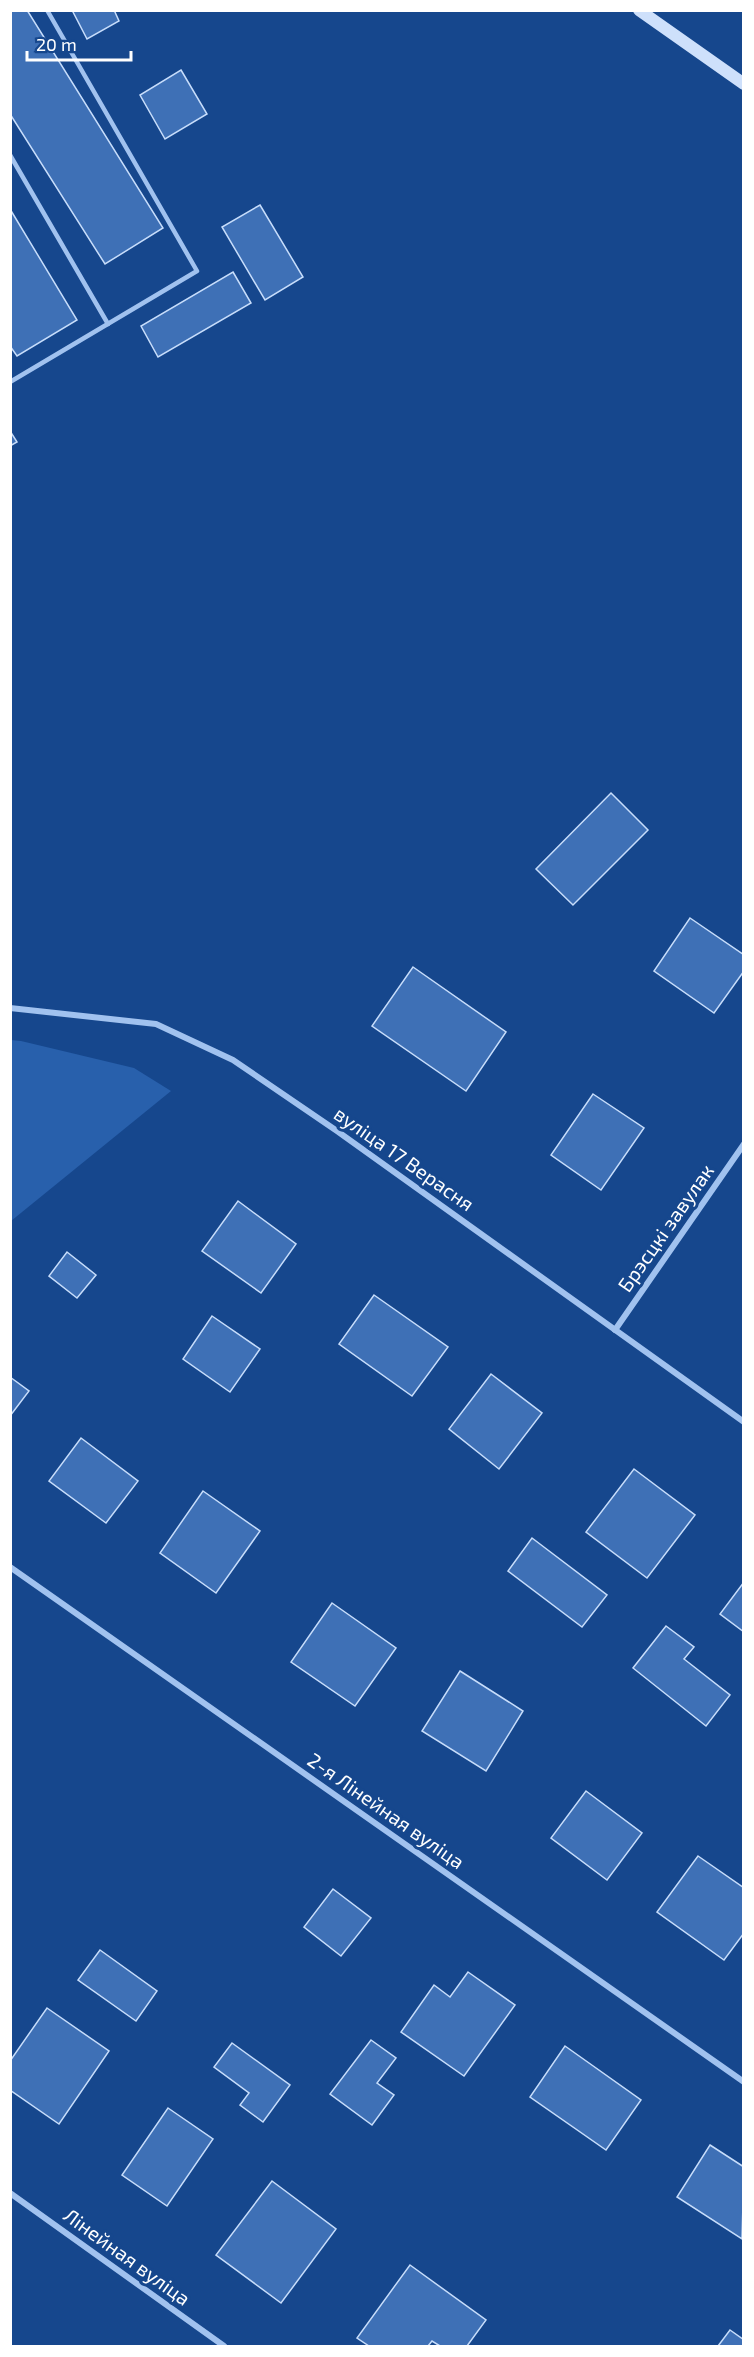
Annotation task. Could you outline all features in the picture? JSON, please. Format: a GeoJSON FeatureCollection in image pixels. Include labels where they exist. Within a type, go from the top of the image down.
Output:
{"type":"FeatureCollection","features":[{"type":"Feature","properties":{"kind":"street"},"geometry":{"type":"LineString","coordinates":[[639,10],[744,84]]}},
{"type":"Feature","properties":{"kind":"street","name":"вуліца 17 Верасня"},"geometry":{"type":"LineString","coordinates":[[10,1008],[156,1024],[233,1060],[347,1138],[744,1422]]}},
{"type":"Feature","properties":{"kind":"street","name":"Брэсцкі завулак"},"geometry":{"type":"LineString","coordinates":[[615,1330],[744,1144]]}},
{"type":"Feature","properties":{"kind":"street","name":"2-я Лінейная вуліца"},"geometry":{"type":"LineString","coordinates":[[10,1567],[744,2082]]}},
{"type":"Feature","properties":{"kind":"street","name":"Лінейная вуліца"},"geometry":{"type":"LineString","coordinates":[[10,2193],[224,2346]]}},
{"type":"Feature","properties":{"kind":"lane"},"geometry":{"type":"LineString","coordinates":[[12,379],[197,271],[47,10]]}},
{"type":"Feature","properties":{"kind":"lane"},"geometry":{"type":"LineString","coordinates":[[10,155],[108,324]]}},
{"type":"Feature","properties":{"kind":"shaded area"},"geometry":{"type":"Polygon","coordinates":[[[11,1040],[134,1068],[171,1091],[11,1221],[11,1040]]]}},
{"type":"Feature","properties":{"kind":"building"},"geometry":{"type":"Polygon","coordinates":[[[10,10],[27,10],[163,228],[105,264],[10,114],[10,10]]]}},
{"type":"Feature","properties":{"kind":"building"},"geometry":{"type":"Polygon","coordinates":[[[72,10],[114,10],[119,21],[87,39],[72,10]]]}},
{"type":"Feature","properties":{"kind":"building"},"geometry":{"type":"Polygon","coordinates":[[[181,70],[207,114],[165,139],[140,95],[181,70]]]}},
{"type":"Feature","properties":{"kind":"building"},"geometry":{"type":"Polygon","coordinates":[[[260,205],[303,277],[265,300],[222,227],[260,205]]]}},
{"type":"Feature","properties":{"kind":"building"},"geometry":{"type":"Polygon","coordinates":[[[10,209],[77,320],[17,356],[10,346],[10,209]]]}},
{"type":"Feature","properties":{"kind":"building"},"geometry":{"type":"Polygon","coordinates":[[[233,272],[251,303],[158,357],[141,326],[233,272]]]}},
{"type":"Feature","properties":{"kind":"building"},"geometry":{"type":"Polygon","coordinates":[[[10,431],[17,442],[10,446],[10,431]]]}},
{"type":"Feature","properties":{"kind":"building"},"geometry":{"type":"Polygon","coordinates":[[[611,793],[648,830],[573,905],[536,869],[611,793]]]}},
{"type":"Feature","properties":{"kind":"building"},"geometry":{"type":"Polygon","coordinates":[[[690,918],[744,955],[744,971],[714,1013],[654,971],[690,918]]]}},
{"type":"Feature","properties":{"kind":"building"},"geometry":{"type":"Polygon","coordinates":[[[413,967],[506,1032],[466,1091],[372,1026],[413,967]]]}},
{"type":"Feature","properties":{"kind":"building"},"geometry":{"type":"Polygon","coordinates":[[[593,1094],[644,1128],[601,1190],[551,1155],[593,1094]]]}},
{"type":"Feature","properties":{"kind":"building"},"geometry":{"type":"Polygon","coordinates":[[[238,1201],[296,1244],[261,1293],[202,1251],[238,1201]]]}},
{"type":"Feature","properties":{"kind":"building"},"geometry":{"type":"Polygon","coordinates":[[[67,1252],[96,1275],[77,1298],[49,1276],[67,1252]]]}},
{"type":"Feature","properties":{"kind":"building"},"geometry":{"type":"Polygon","coordinates":[[[374,1295],[448,1347],[412,1396],[339,1344],[374,1295]]]}},
{"type":"Feature","properties":{"kind":"building"},"geometry":{"type":"Polygon","coordinates":[[[212,1316],[260,1349],[230,1392],[183,1359],[212,1316]]]}},
{"type":"Feature","properties":{"kind":"building"},"geometry":{"type":"Polygon","coordinates":[[[491,1374],[542,1413],[499,1469],[449,1429],[491,1374]]]}},
{"type":"Feature","properties":{"kind":"building"},"geometry":{"type":"Polygon","coordinates":[[[10,1377],[29,1391],[10,1416],[10,1377]]]}},
{"type":"Feature","properties":{"kind":"building"},"geometry":{"type":"Polygon","coordinates":[[[81,1438],[138,1481],[106,1523],[49,1481],[81,1438]]]}},
{"type":"Feature","properties":{"kind":"building"},"geometry":{"type":"Polygon","coordinates":[[[634,1469],[695,1515],[647,1578],[586,1532],[634,1469]]]}},
{"type":"Feature","properties":{"kind":"building"},"geometry":{"type":"Polygon","coordinates":[[[203,1491],[260,1531],[216,1593],[160,1553],[203,1491]]]}},
{"type":"Feature","properties":{"kind":"building"},"geometry":{"type":"Polygon","coordinates":[[[532,1538],[607,1595],[582,1627],[508,1571],[532,1538]]]}},
{"type":"Feature","properties":{"kind":"building"},"geometry":{"type":"Polygon","coordinates":[[[744,1582],[744,1632],[720,1614],[744,1582]]]}},
{"type":"Feature","properties":{"kind":"building"},"geometry":{"type":"Polygon","coordinates":[[[332,1603],[396,1648],[355,1706],[291,1662],[332,1603]]]}},
{"type":"Feature","properties":{"kind":"building"},"geometry":{"type":"Polygon","coordinates":[[[666,1626],[694,1647],[684,1659],[730,1695],[706,1726],[633,1668],[666,1626]]]}},
{"type":"Feature","properties":{"kind":"building"},"geometry":{"type":"Polygon","coordinates":[[[460,1671],[523,1711],[486,1771],[422,1731],[460,1671]]]}},
{"type":"Feature","properties":{"kind":"building"},"geometry":{"type":"Polygon","coordinates":[[[586,1791],[642,1833],[607,1880],[551,1838],[586,1791]]]}},
{"type":"Feature","properties":{"kind":"building"},"geometry":{"type":"Polygon","coordinates":[[[698,1856],[744,1888],[744,1933],[724,1960],[657,1912],[698,1856]]]}},
{"type":"Feature","properties":{"kind":"building"},"geometry":{"type":"Polygon","coordinates":[[[333,1889],[371,1918],[341,1956],[304,1927],[333,1889]]]}},
{"type":"Feature","properties":{"kind":"building"},"geometry":{"type":"Polygon","coordinates":[[[100,1950],[157,1991],[136,2021],[78,1980],[100,1950]]]}},
{"type":"Feature","properties":{"kind":"building"},"geometry":{"type":"Polygon","coordinates":[[[468,1972],[515,2005],[464,2076],[401,2032],[434,1985],[450,1997],[468,1972]]]}},
{"type":"Feature","properties":{"kind":"building"},"geometry":{"type":"Polygon","coordinates":[[[47,2008],[109,2051],[59,2124],[10,2090],[10,2061],[47,2008]]]}},
{"type":"Feature","properties":{"kind":"building"},"geometry":{"type":"Polygon","coordinates":[[[371,2040],[396,2058],[377,2083],[394,2095],[372,2125],[330,2094],[371,2040]]]}},
{"type":"Feature","properties":{"kind":"building"},"geometry":{"type":"Polygon","coordinates":[[[232,2043],[290,2085],[263,2122],[240,2105],[249,2093],[214,2067],[232,2043]]]}},
{"type":"Feature","properties":{"kind":"building"},"geometry":{"type":"Polygon","coordinates":[[[565,2046],[641,2100],[606,2150],[530,2097],[565,2046]]]}},
{"type":"Feature","properties":{"kind":"building"},"geometry":{"type":"Polygon","coordinates":[[[168,2108],[213,2139],[167,2206],[122,2175],[168,2108]]]}},
{"type":"Feature","properties":{"kind":"building"},"geometry":{"type":"Polygon","coordinates":[[[710,2145],[744,2167],[742,2239],[677,2197],[710,2145]]]}},
{"type":"Feature","properties":{"kind":"building"},"geometry":{"type":"Polygon","coordinates":[[[272,2181],[336,2229],[281,2303],[216,2255],[272,2181]]]}},
{"type":"Feature","properties":{"kind":"building"},"geometry":{"type":"Polygon","coordinates":[[[410,2265],[486,2320],[467,2346],[440,2346],[432,2341],[428,2346],[369,2346],[357,2338],[410,2265]]]}},
{"type":"Feature","properties":{"kind":"building"},"geometry":{"type":"Polygon","coordinates":[[[730,2330],[744,2340],[744,2346],[718,2346],[730,2330]]]}}]}
